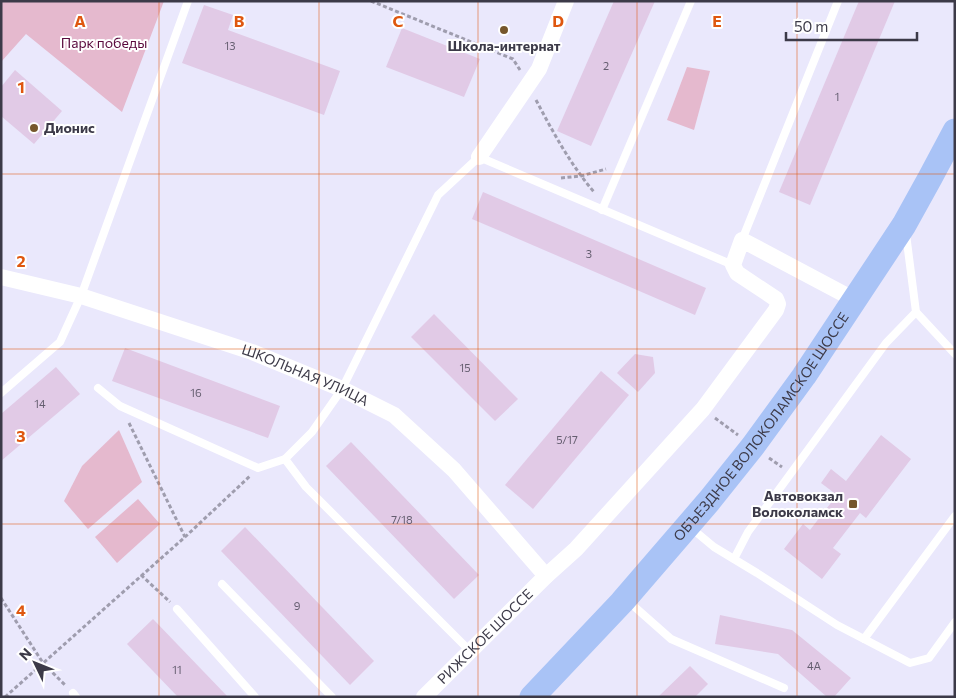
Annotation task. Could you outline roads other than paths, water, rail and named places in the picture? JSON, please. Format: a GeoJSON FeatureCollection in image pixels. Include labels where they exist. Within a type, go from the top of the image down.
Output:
{"type":"FeatureCollection","features":[{"type":"Feature","properties":{"kind":"main road","name":"ОБЪЕЗДНОЕ ВОЛОКОЛАМСКОЕ ШОССЕ"},"geometry":{"type":"LineString","coordinates":[[542,690],[688,526],[753,446],[804,376],[904,225],[955,130]]}},
{"type":"Feature","properties":{"kind":"street"},"geometry":{"type":"LineString","coordinates":[[480,157],[538,69],[566,1]]}},
{"type":"Feature","properties":{"kind":"street"},"geometry":{"type":"LineString","coordinates":[[733,265],[742,240],[855,300]]}},
{"type":"Feature","properties":{"kind":"street","name":"РИЖСКОЕ ШОССЕ"},"geometry":{"type":"LineString","coordinates":[[424,697],[546,576],[576,549],[703,409],[776,310],[778,304],[776,299],[737,273],[733,265]]}},
{"type":"Feature","properties":{"kind":"street","name":"ШКОЛЬНАЯ УЛИЦА"},"geometry":{"type":"LineString","coordinates":[[1,277],[81,296],[252,352],[342,389],[394,415],[454,470],[546,576]]}},
{"type":"Feature","properties":{"kind":"lane"},"geometry":{"type":"LineString","coordinates":[[1,393],[60,342],[81,296],[188,1]]}},
{"type":"Feature","properties":{"kind":"lane"},"geometry":{"type":"LineString","coordinates":[[602,210],[691,1]]}},
{"type":"Feature","properties":{"kind":"lane"},"geometry":{"type":"LineString","coordinates":[[742,240],[838,1]]}},
{"type":"Feature","properties":{"kind":"lane"},"geometry":{"type":"LineString","coordinates":[[98,388],[120,406],[258,468],[285,459],[312,432],[342,389],[438,195],[480,157],[733,265]]}},
{"type":"Feature","properties":{"kind":"lane"},"geometry":{"type":"LineString","coordinates":[[904,225],[916,312],[955,354]]}},
{"type":"Feature","properties":{"kind":"lane"},"geometry":{"type":"LineString","coordinates":[[734,559],[748,532],[886,343],[916,312]]}},
{"type":"Feature","properties":{"kind":"lane"},"geometry":{"type":"LineString","coordinates":[[285,459],[306,487],[470,652]]}},
{"type":"Feature","properties":{"kind":"lane"},"geometry":{"type":"LineString","coordinates":[[864,639],[955,516]]}},
{"type":"Feature","properties":{"kind":"lane"},"geometry":{"type":"LineString","coordinates":[[688,526],[714,548],[838,625],[910,664],[929,658],[955,622]]}},
{"type":"Feature","properties":{"kind":"lane"},"geometry":{"type":"LineString","coordinates":[[222,584],[332,697]]}},
{"type":"Feature","properties":{"kind":"lane"},"geometry":{"type":"LineString","coordinates":[[625,598],[671,638],[784,688]]}},
{"type":"Feature","properties":{"kind":"lane"},"geometry":{"type":"LineString","coordinates":[[177,608],[256,697]]}},
{"type":"Feature","properties":{"kind":"place","name":"Школа-интернат"},"geometry":{"type":"Point","coordinates":[504,30]}},
{"type":"Feature","properties":{"kind":"place","name":"Дионис"},"geometry":{"type":"Point","coordinates":[34,128]}},
{"type":"Feature","properties":{"kind":"place","name":"Автовокзал Волоколамск"},"geometry":{"type":"Point","coordinates":[853,504]}},
{"type":"Feature","properties":{"kind":"park label","name":"Парк победы"},"geometry":{"type":"Point","coordinates":[104,43]}}]}
